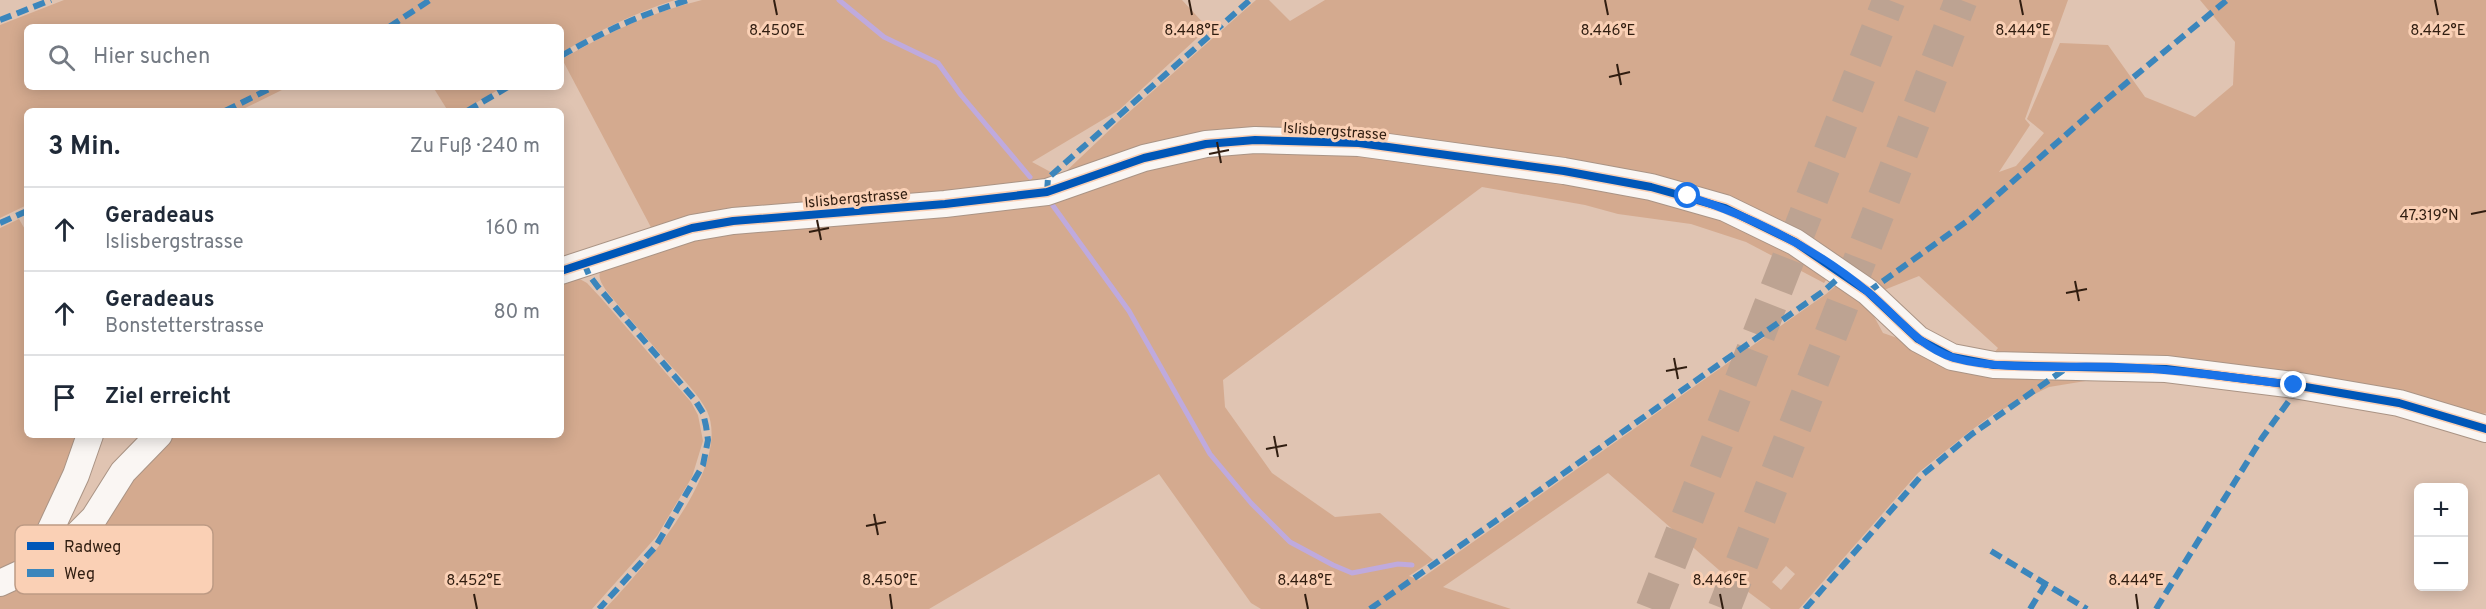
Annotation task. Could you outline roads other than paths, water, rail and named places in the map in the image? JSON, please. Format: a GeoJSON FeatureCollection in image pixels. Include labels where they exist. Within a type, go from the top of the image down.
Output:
{"type":"FeatureCollection","features":[{"type":"Feature","properties":{"kind":"street","name":"Islisbergstrasse"},"geometry":{"type":"LineString","coordinates":[[564,270],[692,228],[733,221],[945,204],[1047,192],[1144,158],[1206,144],[1255,140],[1370,145],[1564,171],[1688,196],[1725,208],[1795,242],[1868,292],[1918,339],[1952,357],[1994,365],[2166,369],[2294,385],[2399,403],[2486,429]]}},
{"type":"Feature","properties":{"kind":"street"},"geometry":{"type":"LineString","coordinates":[[53,525],[68,494],[89,438]]}},
{"type":"Feature","properties":{"kind":"street"},"geometry":{"type":"LineString","coordinates":[[87,525],[94,518],[123,472],[156,438]]}},
{"type":"Feature","properties":{"kind":"street"},"geometry":{"type":"LineString","coordinates":[[0,583],[15,576]]}},
{"type":"Feature","properties":{"kind":"waterway"},"geometry":{"type":"LineString","coordinates":[[839,0],[884,37],[938,63],[961,95],[1030,177]]}},
{"type":"Feature","properties":{"kind":"waterway"},"geometry":{"type":"LineString","coordinates":[[1051,203],[1129,311],[1210,454],[1251,503],[1290,542],[1352,573],[1398,564],[1412,565]]}},
{"type":"Feature","properties":{"kind":"tunnel"},"geometry":{"type":"LineString","coordinates":[[1652,609],[1889,0]]}},
{"type":"Feature","properties":{"kind":"tunnel"},"geometry":{"type":"LineString","coordinates":[[1724,609],[1961,0]]}}]}
